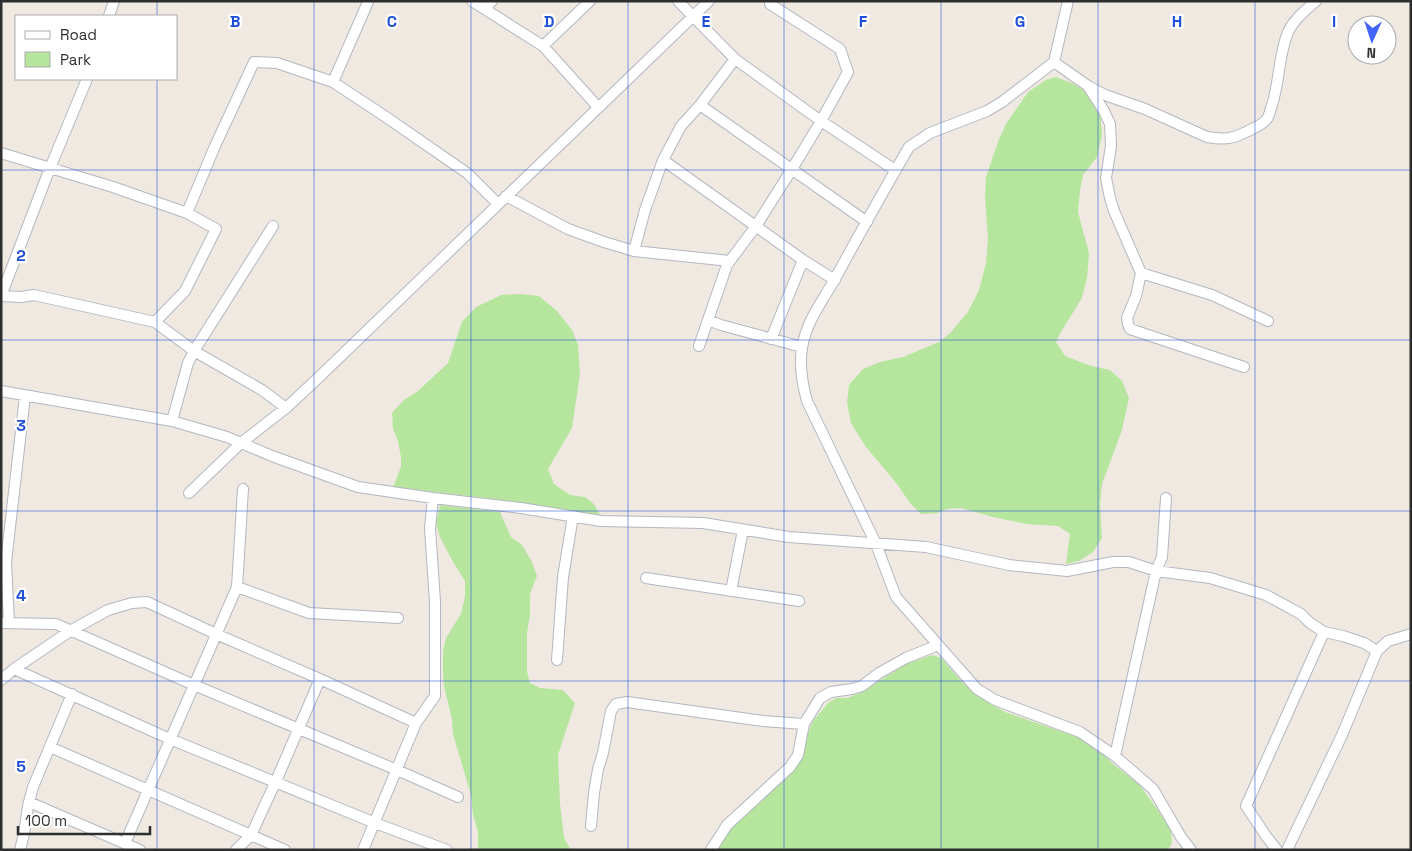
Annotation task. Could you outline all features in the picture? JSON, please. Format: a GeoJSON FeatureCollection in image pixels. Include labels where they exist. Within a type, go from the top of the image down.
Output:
{"type":"FeatureCollection","features":[{"type":"Feature","properties":{"kind":"street"},"geometry":{"type":"LineString","coordinates":[[109,15],[114,1]]}},
{"type":"Feature","properties":{"kind":"street"},"geometry":{"type":"LineString","coordinates":[[472,1],[543,46],[598,107]]}},
{"type":"Feature","properties":{"kind":"street"},"geometry":{"type":"LineString","coordinates":[[484,9],[492,1]]}},
{"type":"Feature","properties":{"kind":"street"},"geometry":{"type":"LineString","coordinates":[[543,46],[590,1]]}},
{"type":"Feature","properties":{"kind":"street"},"geometry":{"type":"LineString","coordinates":[[678,1],[735,59],[822,122],[895,170]]}},
{"type":"Feature","properties":{"kind":"street"},"geometry":{"type":"LineString","coordinates":[[189,493],[240,443],[286,408],[709,1]]}},
{"type":"Feature","properties":{"kind":"street"},"geometry":{"type":"LineString","coordinates":[[1068,1],[1054,62],[1002,102],[987,111],[930,133],[909,147],[835,280],[809,321],[802,346],[802,381],[807,401],[876,544],[896,597],[977,689],[995,700],[1080,732],[1114,756],[1153,789],[1181,837],[1191,850]]}},
{"type":"Feature","properties":{"kind":"street"},"geometry":{"type":"LineString","coordinates":[[1054,62],[1088,86],[1145,108],[1207,138],[1233,138],[1267,120],[1278,81],[1281,52],[1289,31],[1299,16],[1316,1]]}},
{"type":"Feature","properties":{"kind":"street"},"geometry":{"type":"LineString","coordinates":[[333,82],[368,2]]}},
{"type":"Feature","properties":{"kind":"street"},"geometry":{"type":"LineString","coordinates":[[700,346],[727,265],[756,226],[792,170],[822,122],[848,72],[840,49],[770,4]]}},
{"type":"Feature","properties":{"kind":"street"},"geometry":{"type":"LineString","coordinates":[[634,251],[645,210],[663,160],[681,126],[700,105],[735,59]]}},
{"type":"Feature","properties":{"kind":"street"},"geometry":{"type":"LineString","coordinates":[[187,213],[215,146],[254,62],[277,63],[333,82],[467,173],[498,204]]}},
{"type":"Feature","properties":{"kind":"street"},"geometry":{"type":"LineString","coordinates":[[87,80],[50,168],[1,296],[21,297],[34,295],[155,322],[194,351],[262,390],[286,408]]}},
{"type":"Feature","properties":{"kind":"street"},"geometry":{"type":"LineString","coordinates":[[1088,86],[1110,124],[1111,146],[1106,178],[1110,198],[1141,273],[1136,296],[1127,318],[1130,329],[1244,367]]}},
{"type":"Feature","properties":{"kind":"street"},"geometry":{"type":"LineString","coordinates":[[700,105],[867,222]]}},
{"type":"Feature","properties":{"kind":"street"},"geometry":{"type":"LineString","coordinates":[[1,153],[113,187],[187,213],[216,229],[185,291],[155,322]]}},
{"type":"Feature","properties":{"kind":"street"},"geometry":{"type":"LineString","coordinates":[[663,160],[803,260],[835,280]]}},
{"type":"Feature","properties":{"kind":"street"},"geometry":{"type":"LineString","coordinates":[[506,196],[568,229],[634,251],[730,261]]}},
{"type":"Feature","properties":{"kind":"street"},"geometry":{"type":"LineString","coordinates":[[172,421],[188,364],[194,351],[273,226]]}},
{"type":"Feature","properties":{"kind":"street"},"geometry":{"type":"LineString","coordinates":[[771,339],[803,260]]}},
{"type":"Feature","properties":{"kind":"street"},"geometry":{"type":"LineString","coordinates":[[1141,273],[1212,295],[1268,321]]}},
{"type":"Feature","properties":{"kind":"street"},"geometry":{"type":"LineString","coordinates":[[708,320],[771,339],[802,346]]}},
{"type":"Feature","properties":{"kind":"street"},"geometry":{"type":"LineString","coordinates":[[1,392],[172,421],[227,437],[272,456],[358,487],[521,508],[601,521],[703,524],[789,537],[926,547],[1009,565],[1067,571],[1113,562],[1129,562],[1156,571],[1210,578],[1266,595],[1301,614],[1310,623],[1324,632],[1364,643],[1378,651]]}},
{"type":"Feature","properties":{"kind":"street"},"geometry":{"type":"LineString","coordinates":[[25,396],[4,562],[5,623],[56,624],[458,797]]}},
{"type":"Feature","properties":{"kind":"street"},"geometry":{"type":"LineString","coordinates":[[125,843],[237,588],[243,489]]}},
{"type":"Feature","properties":{"kind":"street"},"geometry":{"type":"LineString","coordinates":[[363,850],[416,724],[435,696],[435,602],[430,528],[433,498]]}},
{"type":"Feature","properties":{"kind":"street"},"geometry":{"type":"LineString","coordinates":[[1114,756],[1156,571],[1162,557],[1166,498]]}},
{"type":"Feature","properties":{"kind":"street"},"geometry":{"type":"LineString","coordinates":[[558,660],[563,577],[573,516]]}},
{"type":"Feature","properties":{"kind":"street"},"geometry":{"type":"LineString","coordinates":[[732,591],[743,530]]}},
{"type":"Feature","properties":{"kind":"street"},"geometry":{"type":"LineString","coordinates":[[646,578],[799,601]]}},
{"type":"Feature","properties":{"kind":"street"},"geometry":{"type":"LineString","coordinates":[[237,588],[309,613],[398,618]]}},
{"type":"Feature","properties":{"kind":"street"},"geometry":{"type":"LineString","coordinates":[[1,680],[14,668],[70,631],[108,610],[132,603],[147,602],[416,724]]}},
{"type":"Feature","properties":{"kind":"street"},"geometry":{"type":"LineString","coordinates":[[1277,850],[1246,806],[1324,632]]}},
{"type":"Feature","properties":{"kind":"street"},"geometry":{"type":"LineString","coordinates":[[1287,850],[1342,735],[1378,651],[1388,642],[1411,634]]}},
{"type":"Feature","properties":{"kind":"street"},"geometry":{"type":"LineString","coordinates":[[711,850],[727,825],[790,767],[798,755],[804,724],[820,698],[832,692],[852,690],[862,686],[879,672],[938,645]]}},
{"type":"Feature","properties":{"kind":"street"},"geometry":{"type":"LineString","coordinates":[[14,668],[170,739],[375,823],[447,850]]}},
{"type":"Feature","properties":{"kind":"street"},"geometry":{"type":"LineString","coordinates":[[236,850],[251,835],[320,679]]}},
{"type":"Feature","properties":{"kind":"street"},"geometry":{"type":"LineString","coordinates":[[20,850],[33,787],[72,694]]}},
{"type":"Feature","properties":{"kind":"street"},"geometry":{"type":"LineString","coordinates":[[591,826],[598,769],[611,711],[616,704],[627,702],[763,721],[804,724]]}},
{"type":"Feature","properties":{"kind":"street"},"geometry":{"type":"LineString","coordinates":[[50,747],[285,850]]}},
{"type":"Feature","properties":{"kind":"street"},"geometry":{"type":"LineString","coordinates":[[29,802],[140,850]]}},
{"type":"Feature","properties":{"kind":"green space"},"geometry":{"type":"Polygon","coordinates":[[[1056,77],[1074,84],[1089,94],[1100,109],[1102,135],[1097,157],[1083,175],[1080,190],[1078,212],[1089,253],[1087,278],[1082,298],[1056,342],[1065,356],[1091,366],[1110,370],[1122,381],[1129,398],[1122,430],[1102,484],[1100,505],[1102,538],[1093,552],[1079,561],[1066,564],[1070,534],[1058,526],[1027,524],[961,508],[921,514],[910,503],[897,484],[866,447],[851,423],[847,403],[849,385],[863,369],[880,362],[903,357],[939,342],[950,333],[968,312],[979,290],[986,263],[988,239],[985,196],[986,177],[999,139],[1006,124],[1028,92],[1046,80],[1056,77]]]}},
{"type":"Feature","properties":{"kind":"green space"},"geometry":{"type":"Polygon","coordinates":[[[521,294],[539,296],[557,311],[572,330],[578,345],[580,374],[572,428],[548,469],[554,484],[570,495],[585,497],[594,504],[601,517],[519,502],[393,487],[401,467],[401,457],[398,441],[393,429],[392,413],[404,400],[418,391],[448,363],[462,322],[476,307],[501,295],[521,294]]]}},
{"type":"Feature","properties":{"kind":"green space"},"geometry":{"type":"Polygon","coordinates":[[[440,505],[500,512],[511,537],[522,545],[531,560],[537,576],[530,594],[530,615],[527,633],[527,672],[530,683],[540,688],[563,690],[575,703],[558,755],[560,804],[564,838],[571,850],[478,850],[478,832],[473,815],[471,795],[453,734],[443,673],[443,651],[446,638],[461,614],[465,596],[465,581],[440,537],[436,524],[440,505]]]}},
{"type":"Feature","properties":{"kind":"green space"},"geometry":{"type":"Polygon","coordinates":[[[932,655],[941,658],[963,683],[991,704],[1005,712],[1083,739],[1101,752],[1139,784],[1162,816],[1171,831],[1172,843],[1168,850],[717,850],[729,829],[801,759],[807,735],[813,721],[828,703],[836,698],[847,698],[860,693],[906,664],[932,655]]]}}]}
